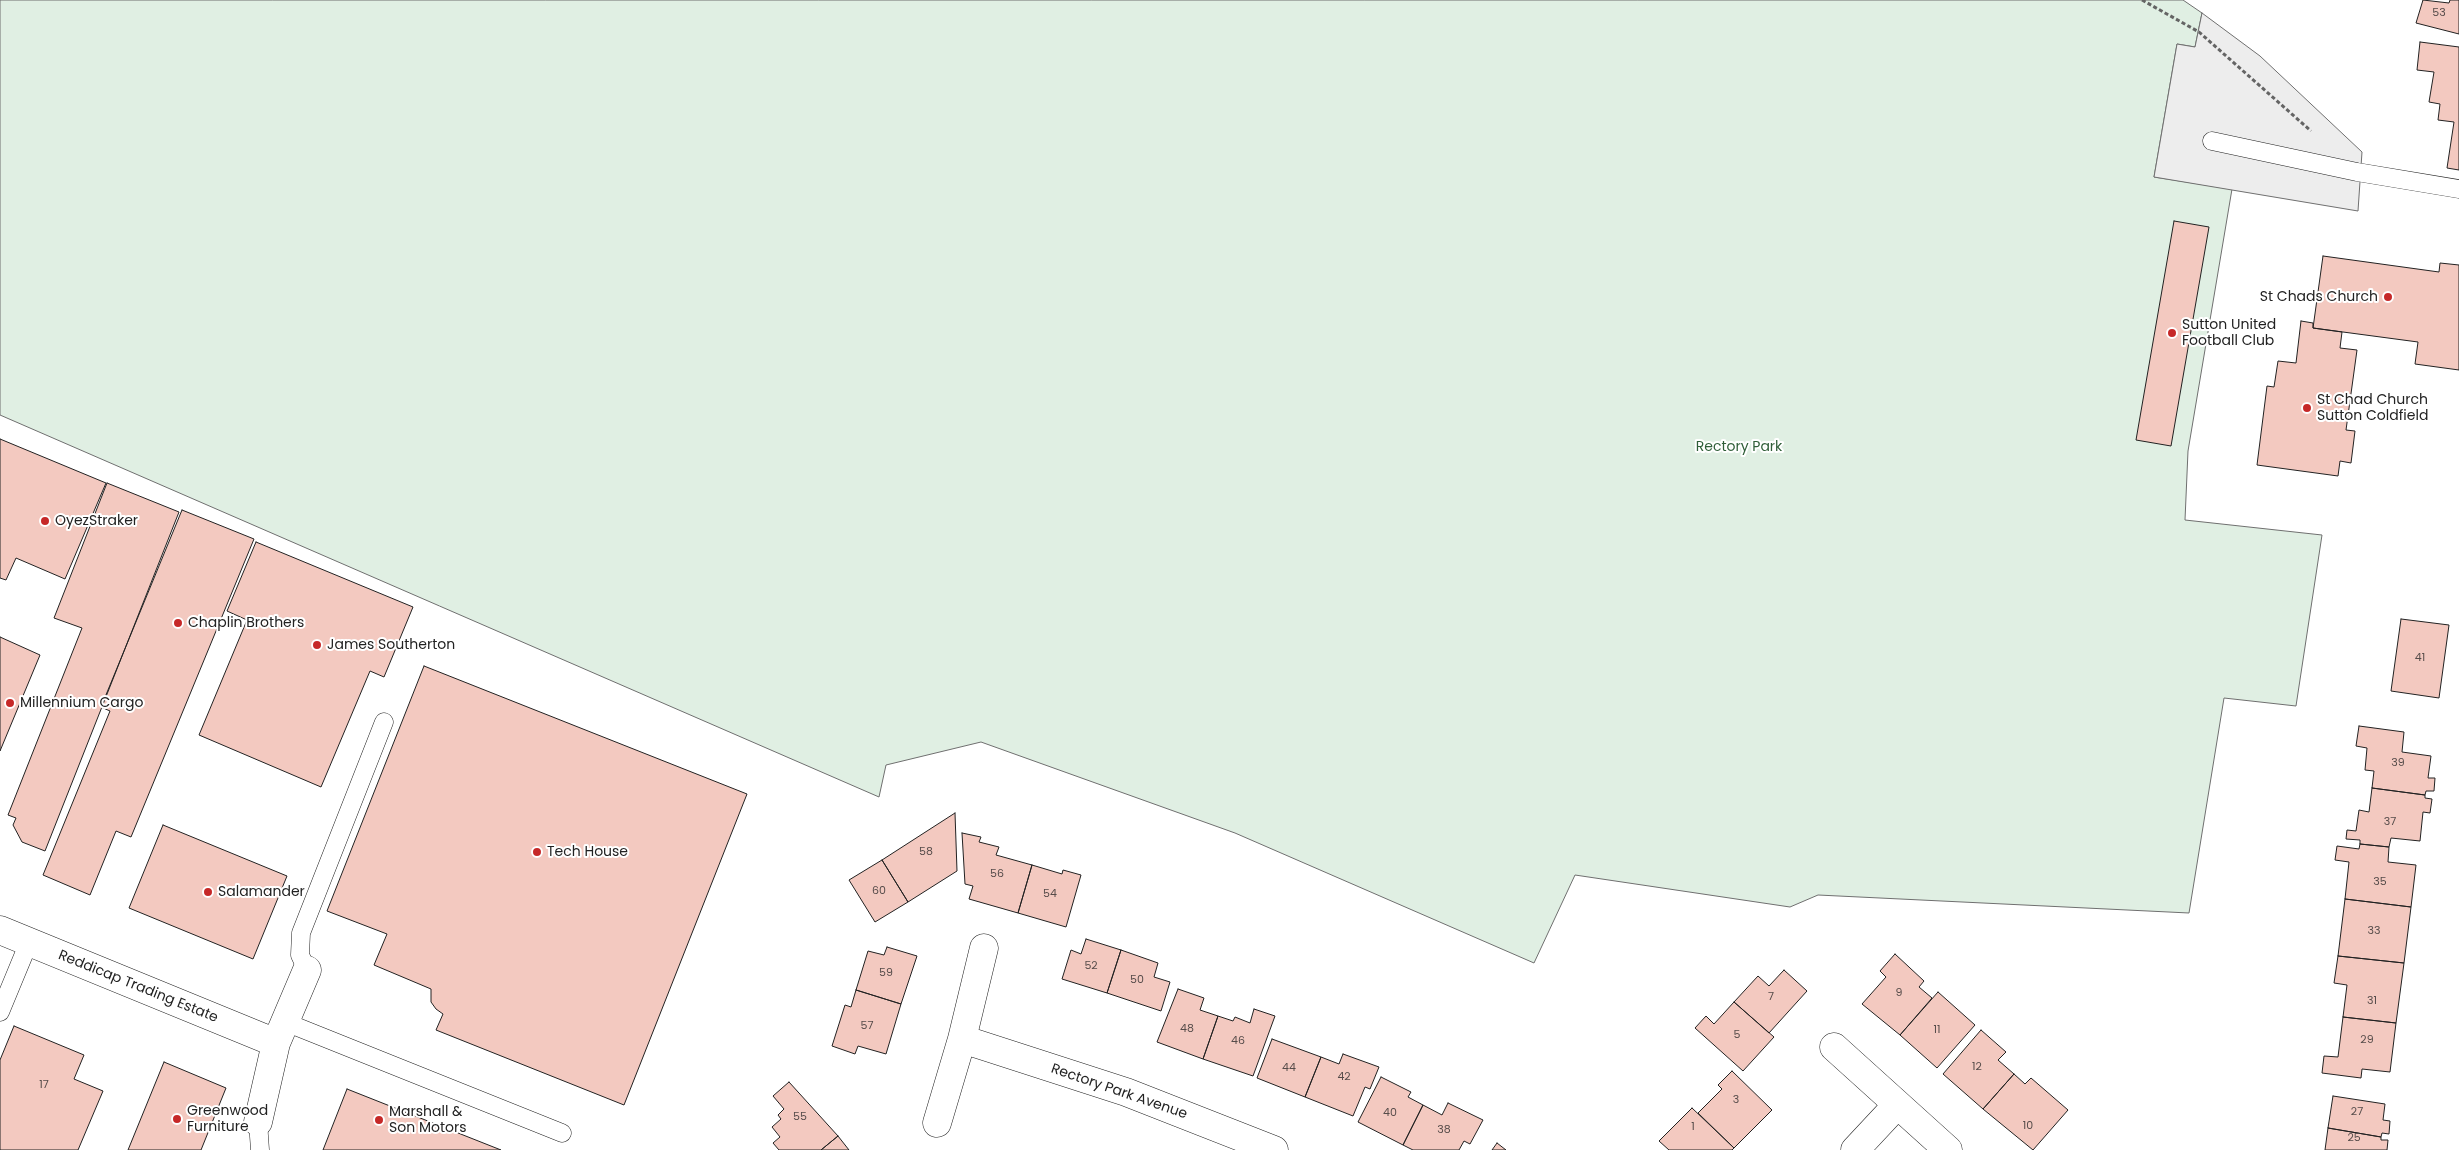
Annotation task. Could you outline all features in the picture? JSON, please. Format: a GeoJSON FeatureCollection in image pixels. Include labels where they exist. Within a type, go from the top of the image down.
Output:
{"type":"FeatureCollection","features":[{"type":"Feature","properties":{"kind":"street","name":"Reddicap Trading Estate"},"geometry":{"type":"LineString","coordinates":[[0,930],[281,1033]]}},
{"type":"Feature","properties":{"kind":"street"},"geometry":{"type":"LineString","coordinates":[[937,1123],[962,1039],[984,948]]}},
{"type":"Feature","properties":{"kind":"street"},"geometry":{"type":"LineString","coordinates":[[258,1122],[281,1033],[307,970]]}},
{"type":"Feature","properties":{"kind":"street","name":"Rectory Park Avenue"},"geometry":{"type":"LineString","coordinates":[[962,1039],[1126,1092],[1274,1150]]}},
{"type":"Feature","properties":{"kind":"street"},"geometry":{"type":"LineString","coordinates":[[1834,1047],[1897,1106],[1948,1150]]}},
{"type":"Feature","properties":{"kind":"street"},"geometry":{"type":"LineString","coordinates":[[1855,1150],[1897,1106]]}},
{"type":"Feature","properties":{"kind":"lane"},"geometry":{"type":"LineString","coordinates":[[2212,141],[2357,172],[2459,189]]}},
{"type":"Feature","properties":{"kind":"lane"},"geometry":{"type":"LineString","coordinates":[[307,970],[300,955],[301,934],[384,722]]}},
{"type":"Feature","properties":{"kind":"lane"},"geometry":{"type":"LineString","coordinates":[[0,1012],[29,942]]}},
{"type":"Feature","properties":{"kind":"lane"},"geometry":{"type":"LineString","coordinates":[[281,1033],[562,1133]]}},
{"type":"Feature","properties":{"kind":"lane"},"geometry":{"type":"LineString","coordinates":[[258,1122],[260,1150]]}},
{"type":"Feature","properties":{"kind":"path"},"geometry":{"type":"LineString","coordinates":[[2142,0],[2199,32],[2314,134]]}},
{"type":"Feature","properties":{"kind":"green space","name":"Rectory Park"},"geometry":{"type":"Polygon","coordinates":[[[0,0],[2183,0],[2202,13],[2195,47],[2177,44],[2154,177],[2232,189],[2188,451],[2185,520],[2322,535],[2296,706],[2224,698],[2189,913],[1818,895],[1790,907],[1575,875],[1534,963],[1235,833],[981,742],[886,765],[879,797],[0,415],[0,0]]]}},
{"type":"Feature","properties":{"kind":"shaded area"},"geometry":{"type":"Polygon","coordinates":[[[2202,13],[2260,56],[2362,152],[2358,211],[2154,177],[2177,44],[2195,47],[2202,13]]]}},
{"type":"Feature","properties":{"kind":"building"},"geometry":{"type":"Polygon","coordinates":[[[2423,0],[2449,3],[2450,0],[2459,0],[2459,34],[2416,23],[2423,0]]]}},
{"type":"Feature","properties":{"kind":"building"},"geometry":{"type":"Polygon","coordinates":[[[2420,42],[2459,47],[2459,170],[2447,168],[2454,122],[2438,120],[2440,104],[2429,102],[2434,72],[2417,70],[2420,42]]]}},
{"type":"Feature","properties":{"kind":"building","name":"Sutton United Football Club"},"geometry":{"type":"Polygon","coordinates":[[[2174,221],[2209,227],[2171,446],[2136,440],[2174,221]]]}},
{"type":"Feature","properties":{"kind":"building","name":"St Chads Church"},"geometry":{"type":"Polygon","coordinates":[[[2323,256],[2439,272],[2440,263],[2459,265],[2459,370],[2415,364],[2418,342],[2313,328],[2323,256]]]}},
{"type":"Feature","properties":{"kind":"building","name":"St Chad Church Sutton Coldfield"},"geometry":{"type":"Polygon","coordinates":[[[2301,321],[2313,323],[2313,328],[2342,332],[2340,348],[2357,350],[2346,430],[2355,431],[2351,463],[2340,461],[2338,476],[2257,465],[2267,386],[2274,387],[2278,361],[2296,363],[2301,321]]]}},
{"type":"Feature","properties":{"kind":"building","name":"OyezStraker"},"geometry":{"type":"Polygon","coordinates":[[[0,439],[106,483],[65,579],[16,558],[6,580],[0,578],[0,439]]]}},
{"type":"Feature","properties":{"kind":"building"},"geometry":{"type":"Polygon","coordinates":[[[107,483],[179,512],[45,851],[22,842],[13,825],[16,818],[8,815],[82,628],[54,618],[107,483]]]}},
{"type":"Feature","properties":{"kind":"building","name":"Chaplin Brothers"},"geometry":{"type":"Polygon","coordinates":[[[182,510],[254,539],[131,837],[116,831],[90,895],[43,875],[110,711],[101,707],[182,510]]]}},
{"type":"Feature","properties":{"kind":"building","name":"James Southerton"},"geometry":{"type":"Polygon","coordinates":[[[256,542],[413,607],[384,677],[370,671],[321,787],[199,735],[247,620],[227,611],[256,542]]]}},
{"type":"Feature","properties":{"kind":"building"},"geometry":{"type":"Polygon","coordinates":[[[2401,619],[2449,625],[2439,698],[2391,691],[2401,619]]]}},
{"type":"Feature","properties":{"kind":"building","name":"Millennium Cargo"},"geometry":{"type":"Polygon","coordinates":[[[0,637],[40,655],[0,751],[0,637]]]}},
{"type":"Feature","properties":{"kind":"building","name":"Tech House"},"geometry":{"type":"Polygon","coordinates":[[[424,666],[747,794],[624,1105],[436,1030],[443,1014],[431,1002],[431,989],[374,965],[387,934],[327,911],[424,666]]]}},
{"type":"Feature","properties":{"kind":"building"},"geometry":{"type":"Polygon","coordinates":[[[2359,726],[2404,732],[2402,752],[2431,756],[2428,778],[2435,778],[2434,791],[2426,791],[2425,795],[2372,788],[2374,771],[2365,770],[2367,748],[2356,746],[2359,726]]]}},
{"type":"Feature","properties":{"kind":"building"},"geometry":{"type":"Polygon","coordinates":[[[2372,788],[2425,795],[2425,798],[2432,799],[2430,813],[2423,812],[2420,841],[2391,838],[2389,847],[2360,844],[2360,840],[2346,839],[2347,830],[2356,831],[2359,810],[2369,812],[2372,788]]]}},
{"type":"Feature","properties":{"kind":"building"},"geometry":{"type":"Polygon","coordinates":[[[955,813],[957,871],[908,902],[882,860],[955,813]]]}},
{"type":"Feature","properties":{"kind":"building","name":"Salamander"},"geometry":{"type":"Polygon","coordinates":[[[163,825],[287,876],[253,959],[129,908],[163,825]]]}},
{"type":"Feature","properties":{"kind":"building"},"geometry":{"type":"Polygon","coordinates":[[[962,833],[981,837],[979,842],[999,847],[996,855],[1032,865],[1018,913],[969,899],[973,886],[965,884],[962,833]]]}},
{"type":"Feature","properties":{"kind":"building"},"geometry":{"type":"Polygon","coordinates":[[[2360,844],[2389,847],[2388,862],[2416,865],[2411,907],[2345,899],[2349,862],[2335,860],[2337,846],[2359,849],[2360,844]]]}},
{"type":"Feature","properties":{"kind":"building"},"geometry":{"type":"Polygon","coordinates":[[[882,860],[908,902],[875,922],[849,880],[882,860]]]}},
{"type":"Feature","properties":{"kind":"building"},"geometry":{"type":"Polygon","coordinates":[[[1032,865],[1062,874],[1063,870],[1081,875],[1066,927],[1018,913],[1032,865]]]}},
{"type":"Feature","properties":{"kind":"building"},"geometry":{"type":"Polygon","coordinates":[[[2345,899],[2411,907],[2404,963],[2338,956],[2345,899]]]}},
{"type":"Feature","properties":{"kind":"building"},"geometry":{"type":"Polygon","coordinates":[[[1086,939],[1121,950],[1107,993],[1062,979],[1071,950],[1081,954],[1086,939]]]}},
{"type":"Feature","properties":{"kind":"building"},"geometry":{"type":"Polygon","coordinates":[[[887,947],[917,956],[901,1004],[856,990],[868,951],[884,955],[887,947]]]}},
{"type":"Feature","properties":{"kind":"building"},"geometry":{"type":"Polygon","coordinates":[[[1121,950],[1158,963],[1154,977],[1170,982],[1161,1011],[1107,993],[1121,950]]]}},
{"type":"Feature","properties":{"kind":"building"},"geometry":{"type":"Polygon","coordinates":[[[1895,954],[1924,981],[1919,987],[1932,998],[1900,1035],[1862,1004],[1886,977],[1880,971],[1895,954]]]}},
{"type":"Feature","properties":{"kind":"building"},"geometry":{"type":"Polygon","coordinates":[[[2338,956],[2404,963],[2396,1023],[2343,1017],[2347,985],[2334,983],[2338,956]]]}},
{"type":"Feature","properties":{"kind":"building"},"geometry":{"type":"Polygon","coordinates":[[[1784,970],[1807,991],[1769,1033],[1734,1002],[1758,976],[1769,986],[1784,970]]]}},
{"type":"Feature","properties":{"kind":"building"},"geometry":{"type":"Polygon","coordinates":[[[1178,989],[1204,998],[1200,1010],[1218,1016],[1203,1059],[1157,1042],[1178,989]]]}},
{"type":"Feature","properties":{"kind":"building"},"geometry":{"type":"Polygon","coordinates":[[[856,990],[901,1004],[886,1054],[858,1046],[855,1054],[832,1046],[845,1005],[851,1007],[856,990]]]}},
{"type":"Feature","properties":{"kind":"building"},"geometry":{"type":"Polygon","coordinates":[[[1938,992],[1975,1025],[1937,1068],[1900,1035],[1938,992]]]}},
{"type":"Feature","properties":{"kind":"building"},"geometry":{"type":"Polygon","coordinates":[[[1734,1002],[1774,1037],[1743,1071],[1695,1028],[1706,1016],[1714,1024],[1734,1002]]]}},
{"type":"Feature","properties":{"kind":"building"},"geometry":{"type":"Polygon","coordinates":[[[1254,1009],[1275,1016],[1253,1076],[1203,1059],[1218,1016],[1233,1021],[1235,1017],[1250,1023],[1254,1009]]]}},
{"type":"Feature","properties":{"kind":"building"},"geometry":{"type":"Polygon","coordinates":[[[2343,1017],[2396,1023],[2390,1072],[2362,1069],[2361,1078],[2322,1073],[2324,1056],[2338,1057],[2343,1017]]]}},
{"type":"Feature","properties":{"kind":"building"},"geometry":{"type":"Polygon","coordinates":[[[14,1026],[84,1055],[74,1079],[103,1091],[78,1150],[0,1150],[0,1060],[14,1026]]]}},
{"type":"Feature","properties":{"kind":"building"},"geometry":{"type":"Polygon","coordinates":[[[1981,1030],[2006,1052],[1998,1060],[2014,1074],[1983,1109],[1943,1074],[1981,1030]]]}},
{"type":"Feature","properties":{"kind":"building"},"geometry":{"type":"Polygon","coordinates":[[[1272,1039],[1321,1057],[1305,1097],[1257,1078],[1272,1039]]]}},
{"type":"Feature","properties":{"kind":"building"},"geometry":{"type":"Polygon","coordinates":[[[1343,1054],[1379,1067],[1370,1089],[1365,1087],[1353,1116],[1305,1097],[1321,1057],[1339,1064],[1343,1054]]]}},
{"type":"Feature","properties":{"kind":"building","name":"Greenwood Furniture"},"geometry":{"type":"Polygon","coordinates":[[[164,1062],[226,1088],[201,1150],[128,1150],[164,1062]]]}},
{"type":"Feature","properties":{"kind":"building"},"geometry":{"type":"Polygon","coordinates":[[[1732,1071],[1772,1110],[1734,1148],[1698,1113],[1722,1089],[1718,1085],[1732,1071]]]}},
{"type":"Feature","properties":{"kind":"building"},"geometry":{"type":"Polygon","coordinates":[[[2014,1074],[2025,1084],[2031,1078],[2068,1110],[2033,1150],[1983,1109],[2014,1074]]]}},
{"type":"Feature","properties":{"kind":"building"},"geometry":{"type":"Polygon","coordinates":[[[1381,1077],[1411,1092],[1408,1097],[1423,1105],[1403,1145],[1358,1122],[1381,1077]]]}},
{"type":"Feature","properties":{"kind":"building"},"geometry":{"type":"Polygon","coordinates":[[[789,1082],[838,1136],[821,1150],[779,1150],[773,1143],[780,1137],[772,1127],[781,1119],[778,1115],[784,1109],[773,1096],[789,1082]]]}},
{"type":"Feature","properties":{"kind":"building","name":"Marshall & Son Motors"},"geometry":{"type":"Polygon","coordinates":[[[347,1089],[501,1150],[323,1150],[347,1089]]]}},
{"type":"Feature","properties":{"kind":"building"},"geometry":{"type":"Polygon","coordinates":[[[2333,1096],[2385,1104],[2383,1120],[2390,1121],[2389,1134],[2382,1133],[2381,1137],[2328,1128],[2333,1096]]]}},
{"type":"Feature","properties":{"kind":"building"},"geometry":{"type":"Polygon","coordinates":[[[1448,1103],[1483,1120],[1470,1144],[1464,1141],[1459,1150],[1413,1150],[1403,1145],[1423,1105],[1442,1115],[1448,1103]]]}},
{"type":"Feature","properties":{"kind":"building"},"geometry":{"type":"Polygon","coordinates":[[[1692,1108],[1734,1148],[1732,1150],[1669,1150],[1659,1141],[1692,1108]]]}},
{"type":"Feature","properties":{"kind":"building"},"geometry":{"type":"Polygon","coordinates":[[[2328,1128],[2381,1137],[2381,1140],[2388,1140],[2387,1150],[2325,1150],[2328,1128]]]}},
{"type":"Feature","properties":{"kind":"building"},"geometry":{"type":"Polygon","coordinates":[[[838,1136],[849,1150],[821,1150],[838,1136]]]}},
{"type":"Feature","properties":{"kind":"building"},"geometry":{"type":"Polygon","coordinates":[[[1497,1143],[1506,1150],[1492,1150],[1497,1143]]]}},
{"type":"Feature","properties":{"kind":"place","name":"St Chads Church"},"geometry":{"type":"Point","coordinates":[2388,297]}},
{"type":"Feature","properties":{"kind":"place","name":"Sutton United Football Club"},"geometry":{"type":"Point","coordinates":[2172,333]}},
{"type":"Feature","properties":{"kind":"place","name":"St Chad Church Sutton Coldfield"},"geometry":{"type":"Point","coordinates":[2307,408]}},
{"type":"Feature","properties":{"kind":"place","name":"OyezStraker"},"geometry":{"type":"Point","coordinates":[45,521]}},
{"type":"Feature","properties":{"kind":"place","name":"Chaplin Brothers"},"geometry":{"type":"Point","coordinates":[178,623]}},
{"type":"Feature","properties":{"kind":"place","name":"James Southerton"},"geometry":{"type":"Point","coordinates":[317,645]}},
{"type":"Feature","properties":{"kind":"place","name":"Millennium Cargo"},"geometry":{"type":"Point","coordinates":[10,703]}},
{"type":"Feature","properties":{"kind":"place","name":"Tech House"},"geometry":{"type":"Point","coordinates":[537,852]}},
{"type":"Feature","properties":{"kind":"place","name":"Salamander"},"geometry":{"type":"Point","coordinates":[208,892]}},
{"type":"Feature","properties":{"kind":"place","name":"Greenwood Furniture"},"geometry":{"type":"Point","coordinates":[177,1119]}},
{"type":"Feature","properties":{"kind":"place","name":"Marshall & Son Motors"},"geometry":{"type":"Point","coordinates":[379,1120]}}]}
